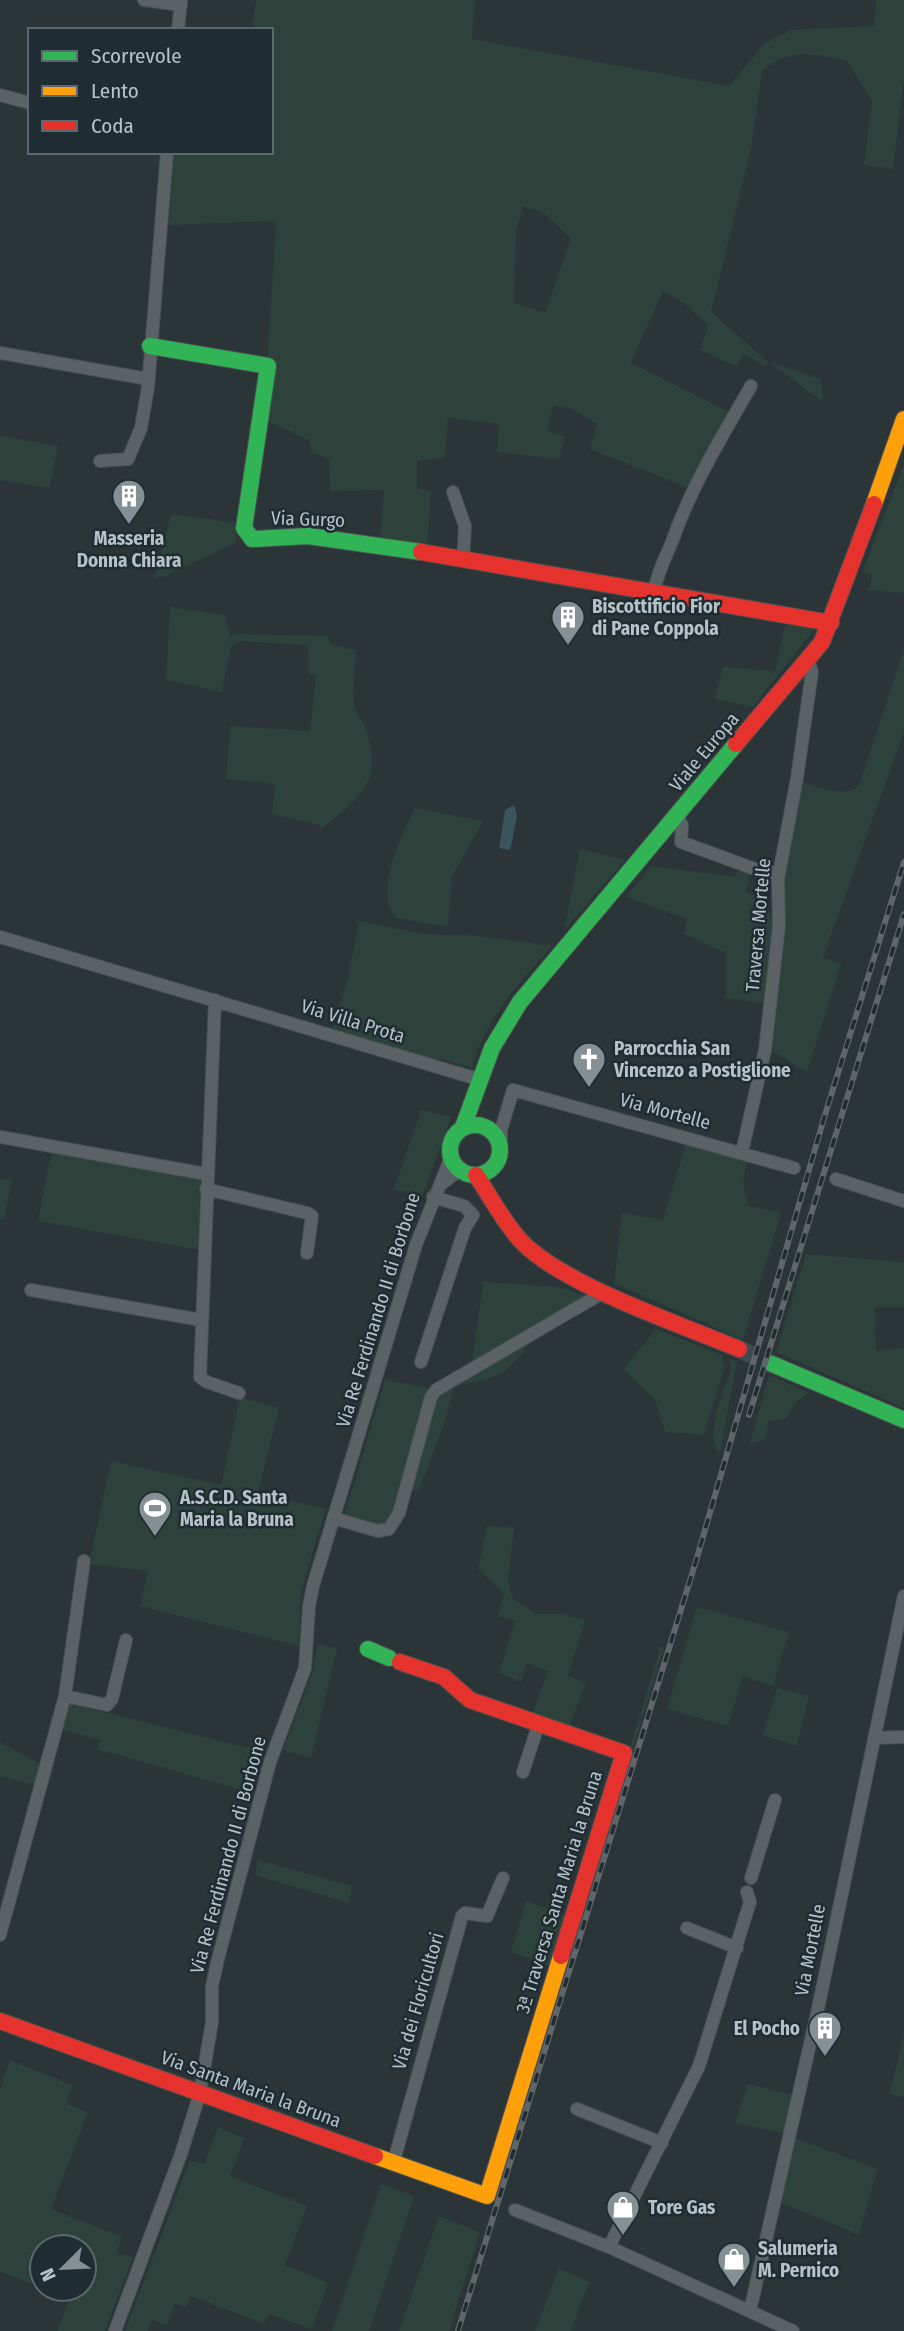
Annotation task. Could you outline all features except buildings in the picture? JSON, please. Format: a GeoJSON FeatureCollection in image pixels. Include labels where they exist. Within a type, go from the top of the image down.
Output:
{"type":"FeatureCollection","features":[{"type":"Feature","properties":{"kind":"street"},"geometry":{"type":"LineString","coordinates":[[144,0],[181,3],[178,28]]}},
{"type":"Feature","properties":{"kind":"street"},"geometry":{"type":"LineString","coordinates":[[0,95],[28,102]]}},
{"type":"Feature","properties":{"kind":"street"},"geometry":{"type":"LineString","coordinates":[[100,461],[122,460],[131,455],[141,428],[148,379],[167,154]]}},
{"type":"Feature","properties":{"kind":"street","name":"Via Gurgo"},"geometry":{"type":"LineString","coordinates":[[150,346],[268,366],[244,528],[252,539],[308,536],[831,623]]}},
{"type":"Feature","properties":{"kind":"street"},"geometry":{"type":"LineString","coordinates":[[0,353],[148,379]]}},
{"type":"Feature","properties":{"kind":"street"},"geometry":{"type":"LineString","coordinates":[[654,592],[660,563],[676,533],[683,506],[751,386]]}},
{"type":"Feature","properties":{"kind":"street","name":"Viale Europa"},"geometry":{"type":"LineString","coordinates":[[463,1127],[492,1048],[520,1002],[808,660],[831,623],[904,419]]}},
{"type":"Feature","properties":{"kind":"street"},"geometry":{"type":"LineString","coordinates":[[453,492],[465,526],[463,561]]}},
{"type":"Feature","properties":{"kind":"street","name":"Traversa Mortelle"},"geometry":{"type":"LineString","coordinates":[[742,1152],[765,1050],[779,926],[779,874],[808,696],[811,672],[808,660]]}},
{"type":"Feature","properties":{"kind":"street"},"geometry":{"type":"LineString","coordinates":[[677,817],[682,825],[681,842],[754,869],[779,874]]}},
{"type":"Feature","properties":{"kind":"street","name":"Via Villa Prota"},"geometry":{"type":"LineString","coordinates":[[0,937],[481,1080]]}},
{"type":"Feature","properties":{"kind":"street"},"geometry":{"type":"LineString","coordinates":[[215,1000],[200,1377],[239,1393]]}},
{"type":"Feature","properties":{"kind":"street","name":"Viale Europa"},"geometry":{"type":"LineString","coordinates":[[481,1080],[486,1127]]}},
{"type":"Feature","properties":{"kind":"street","name":"Via Mortelle"},"geometry":{"type":"LineString","coordinates":[[499,1156],[504,1118],[513,1090],[794,1168]]}},
{"type":"Feature","properties":{"kind":"street"},"geometry":{"type":"LineString","coordinates":[[504,1118],[497,1125],[463,1127],[452,1140],[450,1157],[468,1173],[538,1256],[604,1292],[739,1349]]}},
{"type":"Feature","properties":{"kind":"street"},"geometry":{"type":"LineString","coordinates":[[486,1127],[495,1133],[499,1156],[494,1180],[497,1197],[509,1224]]}},
{"type":"Feature","properties":{"kind":"street"},"geometry":{"type":"LineString","coordinates":[[0,1138],[206,1174]]}},
{"type":"Feature","properties":{"kind":"street"},"geometry":{"type":"LineString","coordinates":[[468,1173],[484,1174],[499,1156]]}},
{"type":"Feature","properties":{"kind":"street","name":"Via Re Ferdinando II di Borbone"},"geometry":{"type":"LineString","coordinates":[[115,2331],[181,2154],[200,2093],[212,2022],[212,1986],[218,1959],[270,1762],[305,1668],[309,1606],[333,1518],[435,1192],[450,1157]]}},
{"type":"Feature","properties":{"kind":"street","name":"Via Re Ferdinando II di Borbone"},"geometry":{"type":"LineString","coordinates":[[435,1192],[468,1173]]}},
{"type":"Feature","properties":{"kind":"street"},"geometry":{"type":"LineString","coordinates":[[836,1179],[904,1201]]}},
{"type":"Feature","properties":{"kind":"street"},"geometry":{"type":"LineString","coordinates":[[206,1189],[312,1216],[307,1253]]}},
{"type":"Feature","properties":{"kind":"street"},"geometry":{"type":"LineString","coordinates":[[421,1362],[465,1228],[472,1215],[464,1206],[435,1192]]}},
{"type":"Feature","properties":{"kind":"street"},"geometry":{"type":"LineString","coordinates":[[31,1290],[201,1320]]}},
{"type":"Feature","properties":{"kind":"street"},"geometry":{"type":"LineString","coordinates":[[333,1518],[378,1531],[389,1529],[400,1513],[436,1390],[604,1292]]}},
{"type":"Feature","properties":{"kind":"street"},"geometry":{"type":"LineString","coordinates":[[772,1364],[904,1420]]}},
{"type":"Feature","properties":{"kind":"street"},"geometry":{"type":"LineString","coordinates":[[0,1935],[65,1696],[84,1561]]}},
{"type":"Feature","properties":{"kind":"street","name":"Via Mortelle"},"geometry":{"type":"LineString","coordinates":[[750,2311],[819,2004],[904,1596]]}},
{"type":"Feature","properties":{"kind":"street"},"geometry":{"type":"LineString","coordinates":[[65,1696],[107,1705],[112,1699],[126,1640]]}},
{"type":"Feature","properties":{"kind":"street","name":"3ª Traversa Santa Maria la Bruna"},"geometry":{"type":"LineString","coordinates":[[368,1649],[444,1678],[470,1700],[624,1753],[487,2196]]}},
{"type":"Feature","properties":{"kind":"street"},"geometry":{"type":"LineString","coordinates":[[523,1772],[539,1723]]}},
{"type":"Feature","properties":{"kind":"street"},"geometry":{"type":"LineString","coordinates":[[874,1738],[904,1737]]}},
{"type":"Feature","properties":{"kind":"street"},"geometry":{"type":"LineString","coordinates":[[751,1878],[775,1800]]}},
{"type":"Feature","properties":{"kind":"street","name":"Via dei Floricultori"},"geometry":{"type":"LineString","coordinates":[[393,2164],[462,1916],[465,1913],[487,1916],[503,1878]]}},
{"type":"Feature","properties":{"kind":"street"},"geometry":{"type":"LineString","coordinates":[[609,2247],[699,2066],[750,1902],[747,1892]]}},
{"type":"Feature","properties":{"kind":"street"},"geometry":{"type":"LineString","coordinates":[[687,1928],[737,1948]]}},
{"type":"Feature","properties":{"kind":"street","name":"Via Santa Maria la Bruna"},"geometry":{"type":"LineString","coordinates":[[0,2021],[487,2196]]}},
{"type":"Feature","properties":{"kind":"street"},"geometry":{"type":"LineString","coordinates":[[578,2109],[663,2143]]}},
{"type":"Feature","properties":{"kind":"street"},"geometry":{"type":"LineString","coordinates":[[515,2210],[609,2247],[793,2331]]}},
{"type":"Feature","properties":{"kind":"green space"},"geometry":{"type":"Polygon","coordinates":[[[256,0],[475,0],[472,39],[729,86],[765,43],[791,30],[874,26],[876,0],[904,0],[904,80],[893,169],[864,165],[872,101],[847,61],[813,55],[793,55],[762,71],[751,149],[711,312],[768,361],[765,366],[744,354],[736,366],[700,350],[708,325],[685,304],[663,291],[631,363],[731,413],[691,489],[590,449],[597,424],[570,408],[553,406],[547,431],[565,436],[559,459],[497,452],[499,424],[448,418],[445,458],[417,461],[417,489],[431,491],[427,550],[380,543],[384,490],[330,491],[329,459],[311,452],[310,441],[264,419],[276,221],[164,225],[170,154],[273,154],[273,28],[252,28],[256,0]],[[523,207],[516,231],[514,303],[545,313],[571,238],[541,211],[523,207]]]}},
{"type":"Feature","properties":{"kind":"green space"},"geometry":{"type":"Polygon","coordinates":[[[769,362],[821,379],[823,402],[769,362]]]}},
{"type":"Feature","properties":{"kind":"green space"},"geometry":{"type":"Polygon","coordinates":[[[0,436],[58,446],[49,488],[0,480],[0,436]]]}},
{"type":"Feature","properties":{"kind":"green space"},"geometry":{"type":"Polygon","coordinates":[[[904,465],[904,593],[869,590],[872,575],[862,572],[904,465]]]}},
{"type":"Feature","properties":{"kind":"green space"},"geometry":{"type":"Polygon","coordinates":[[[171,514],[238,523],[235,543],[166,576],[154,578],[171,514]]]}},
{"type":"Feature","properties":{"kind":"green space"},"geometry":{"type":"Polygon","coordinates":[[[170,607],[225,615],[230,637],[236,634],[328,636],[330,644],[356,650],[354,705],[367,731],[372,767],[369,779],[355,800],[321,829],[319,825],[272,814],[275,784],[226,779],[230,726],[310,731],[316,675],[309,674],[308,645],[239,641],[231,646],[222,692],[166,680],[170,607]]]}},
{"type":"Feature","properties":{"kind":"green space"},"geometry":{"type":"Polygon","coordinates":[[[786,620],[817,626],[753,707],[715,699],[723,667],[775,671],[786,620]]]}},
{"type":"Feature","properties":{"kind":"green space"},"geometry":{"type":"Polygon","coordinates":[[[904,650],[904,731],[823,958],[841,964],[807,1072],[770,1050],[782,884],[801,782],[839,792],[853,790],[859,786],[904,650]]]}},
{"type":"Feature","properties":{"kind":"green space"},"geometry":{"type":"Polygon","coordinates":[[[415,808],[483,821],[452,877],[448,927],[397,918],[390,907],[388,879],[397,848],[415,808]]]}},
{"type":"Feature","properties":{"kind":"green space"},"geometry":{"type":"Polygon","coordinates":[[[580,849],[625,860],[564,930],[580,849]]]}},
{"type":"Feature","properties":{"kind":"green space"},"geometry":{"type":"Polygon","coordinates":[[[651,866],[736,877],[738,869],[750,873],[746,892],[763,899],[775,924],[764,1003],[726,998],[726,953],[684,934],[687,919],[626,897],[651,866]]]}},
{"type":"Feature","properties":{"kind":"green space"},"geometry":{"type":"Polygon","coordinates":[[[359,921],[424,934],[479,936],[552,946],[494,1018],[472,1068],[440,1058],[438,1063],[332,1030],[348,978],[359,921]]]}},
{"type":"Feature","properties":{"kind":"green space"},"geometry":{"type":"Polygon","coordinates":[[[421,1110],[451,1117],[422,1197],[394,1189],[421,1110]]]}},
{"type":"Feature","properties":{"kind":"green space"},"geometry":{"type":"Polygon","coordinates":[[[686,1143],[747,1161],[743,1183],[749,1206],[781,1213],[743,1340],[614,1283],[622,1213],[663,1220],[686,1143]]]}},
{"type":"Feature","properties":{"kind":"green space"},"geometry":{"type":"Polygon","coordinates":[[[51,1153],[200,1178],[199,1250],[38,1221],[51,1153]]]}},
{"type":"Feature","properties":{"kind":"green space"},"geometry":{"type":"Polygon","coordinates":[[[0,1179],[12,1180],[4,1220],[0,1219],[0,1179]]]}},
{"type":"Feature","properties":{"kind":"green space"},"geometry":{"type":"Polygon","coordinates":[[[806,1254],[904,1262],[904,1307],[875,1307],[876,1351],[904,1348],[904,1408],[776,1352],[806,1254]]]}},
{"type":"Feature","properties":{"kind":"green space"},"geometry":{"type":"Polygon","coordinates":[[[483,1282],[560,1287],[586,1296],[472,1364],[483,1282]]]}},
{"type":"Feature","properties":{"kind":"green space"},"geometry":{"type":"Polygon","coordinates":[[[656,1329],[722,1355],[724,1369],[704,1435],[665,1432],[655,1400],[623,1369],[656,1329]]]}},
{"type":"Feature","properties":{"kind":"green space"},"geometry":{"type":"Polygon","coordinates":[[[530,1342],[515,1362],[498,1375],[454,1386],[445,1421],[419,1491],[409,1490],[436,1398],[442,1390],[530,1342]]]}},
{"type":"Feature","properties":{"kind":"green space"},"geometry":{"type":"Polygon","coordinates":[[[729,1358],[737,1361],[720,1453],[713,1437],[714,1426],[731,1369],[729,1358]]]}},
{"type":"Feature","properties":{"kind":"green space"},"geometry":{"type":"Polygon","coordinates":[[[769,1375],[809,1393],[797,1401],[786,1419],[768,1421],[766,1439],[750,1444],[769,1375]]]}},
{"type":"Feature","properties":{"kind":"green space"},"geometry":{"type":"Polygon","coordinates":[[[385,1380],[429,1388],[395,1516],[389,1525],[378,1526],[359,1522],[345,1513],[385,1380]]]}},
{"type":"Feature","properties":{"kind":"green space"},"geometry":{"type":"Polygon","coordinates":[[[240,1397],[279,1408],[258,1493],[326,1509],[301,1591],[299,1646],[140,1606],[148,1571],[89,1564],[111,1461],[221,1485],[240,1397]]]}},
{"type":"Feature","properties":{"kind":"green space"},"geometry":{"type":"Polygon","coordinates":[[[487,1526],[514,1528],[508,1581],[513,1599],[537,1614],[563,1614],[585,1620],[568,1676],[586,1683],[568,1728],[532,1715],[548,1671],[527,1663],[521,1682],[499,1673],[515,1621],[498,1616],[504,1593],[478,1569],[487,1526]]]}},
{"type":"Feature","properties":{"kind":"green space"},"geometry":{"type":"Polygon","coordinates":[[[697,1607],[789,1632],[773,1686],[743,1676],[728,1726],[667,1709],[697,1607]]]}},
{"type":"Feature","properties":{"kind":"green space"},"geometry":{"type":"Polygon","coordinates":[[[318,1643],[337,1649],[311,1758],[283,1750],[313,1671],[318,1643]]]}},
{"type":"Feature","properties":{"kind":"green space"},"geometry":{"type":"Polygon","coordinates":[[[661,1646],[664,1647],[499,2193],[493,2191],[661,1646]]]}},
{"type":"Feature","properties":{"kind":"green space"},"geometry":{"type":"Polygon","coordinates":[[[777,1688],[809,1696],[797,1746],[763,1735],[777,1688]]]}},
{"type":"Feature","properties":{"kind":"green space"},"geometry":{"type":"Polygon","coordinates":[[[68,1703],[264,1752],[252,1793],[97,1749],[100,1740],[60,1729],[68,1703]]]}},
{"type":"Feature","properties":{"kind":"green space"},"geometry":{"type":"Polygon","coordinates":[[[0,1742],[40,1764],[37,1786],[0,1776],[0,1742]]]}},
{"type":"Feature","properties":{"kind":"green space"},"geometry":{"type":"Polygon","coordinates":[[[258,1860],[352,1886],[349,1903],[255,1875],[258,1860]]]}},
{"type":"Feature","properties":{"kind":"green space"},"geometry":{"type":"Polygon","coordinates":[[[526,1901],[571,1916],[554,1967],[511,1952],[526,1901]]]}},
{"type":"Feature","properties":{"kind":"green space"},"geometry":{"type":"Polygon","coordinates":[[[904,2032],[904,2097],[890,2094],[904,2032]]]}},
{"type":"Feature","properties":{"kind":"green space"},"geometry":{"type":"Polygon","coordinates":[[[10,2060],[73,2085],[66,2103],[88,2112],[51,2209],[122,2237],[117,2253],[133,2257],[105,2331],[58,2331],[68,2303],[98,2303],[98,2233],[28,2233],[28,2282],[0,2272],[0,2089],[10,2060]]]}},
{"type":"Feature","properties":{"kind":"green space"},"geometry":{"type":"Polygon","coordinates":[[[748,2084],[795,2095],[786,2134],[735,2123],[748,2084]]]}},
{"type":"Feature","properties":{"kind":"green space"},"geometry":{"type":"Polygon","coordinates":[[[218,2127],[245,2138],[230,2176],[307,2206],[285,2265],[328,2283],[312,2329],[269,2314],[264,2324],[191,2296],[186,2307],[175,2303],[167,2325],[152,2320],[148,2331],[125,2331],[190,2160],[204,2164],[218,2127]]]}},
{"type":"Feature","properties":{"kind":"green space"},"geometry":{"type":"Polygon","coordinates":[[[793,2137],[877,2169],[859,2235],[780,2202],[793,2137]]]}},
{"type":"Feature","properties":{"kind":"green space"},"geometry":{"type":"Polygon","coordinates":[[[381,2184],[414,2196],[369,2331],[332,2331],[381,2184]]]}},
{"type":"Feature","properties":{"kind":"green space"},"geometry":{"type":"Polygon","coordinates":[[[439,2216],[480,2232],[449,2331],[399,2331],[439,2216]]]}},
{"type":"Feature","properties":{"kind":"green space"},"geometry":{"type":"Polygon","coordinates":[[[559,2268],[589,2282],[571,2331],[535,2331],[559,2268]]]}},
{"type":"Feature","properties":{"kind":"water"},"geometry":{"type":"Polygon","coordinates":[[[514,805],[517,816],[511,846],[509,850],[499,848],[505,810],[514,805]]]}},
{"type":"Feature","properties":{"kind":"tunnel"},"geometry":{"type":"LineString","coordinates":[[739,1349],[772,1364]]}},
{"type":"Feature","properties":{"kind":"railway"},"geometry":{"type":"LineString","coordinates":[[458,2331],[696,1561],[824,1118],[904,862]]}},
{"type":"Feature","properties":{"kind":"railway"},"geometry":{"type":"LineString","coordinates":[[749,1415],[904,914]]}},
{"type":"Feature","properties":{"kind":"traffic: fast"},"geometry":{"type":"LineString","coordinates":[[150,346],[268,366],[244,528],[252,539],[308,536],[421,552]]}},
{"type":"Feature","properties":{"kind":"traffic: fast"},"geometry":{"type":"LineString","coordinates":[[463,1127],[492,1048],[520,1002],[736,744]]}},
{"type":"Feature","properties":{"kind":"traffic: fast"},"geometry":{"type":"LineString","coordinates":[[475,1125],[493,1132],[500,1150],[493,1168],[475,1175],[457,1168],[450,1150],[457,1132],[475,1125]]}},
{"type":"Feature","properties":{"kind":"traffic: fast"},"geometry":{"type":"LineString","coordinates":[[772,1364],[904,1420]]}},
{"type":"Feature","properties":{"kind":"traffic: fast"},"geometry":{"type":"LineString","coordinates":[[368,1649],[389,1658]]}},
{"type":"Feature","properties":{"kind":"traffic: slow"},"geometry":{"type":"LineString","coordinates":[[874,504],[904,419]]}},
{"type":"Feature","properties":{"kind":"traffic: slow"},"geometry":{"type":"LineString","coordinates":[[375,2156],[487,2196],[561,1956]]}},
{"type":"Feature","properties":{"kind":"traffic: jam"},"geometry":{"type":"LineString","coordinates":[[736,744],[822,642],[874,504]]}},
{"type":"Feature","properties":{"kind":"traffic: jam"},"geometry":{"type":"LineString","coordinates":[[421,552],[831,623]]}},
{"type":"Feature","properties":{"kind":"traffic: jam"},"geometry":{"type":"LineString","coordinates":[[476,1175],[515,1235],[541,1258],[566,1274],[624,1303],[739,1349]]}},
{"type":"Feature","properties":{"kind":"traffic: jam"},"geometry":{"type":"LineString","coordinates":[[400,1662],[444,1677],[470,1700],[624,1753],[561,1956]]}},
{"type":"Feature","properties":{"kind":"traffic: jam"},"geometry":{"type":"LineString","coordinates":[[0,2021],[375,2156]]}},
{"type":"Feature","properties":{"kind":"place","name":"Masseria Donna Chiara"},"geometry":{"type":"Point","coordinates":[129,526]}},
{"type":"Feature","properties":{"kind":"place","name":"Biscottificio Fior di Pane Coppola"},"geometry":{"type":"Point","coordinates":[568,647]}},
{"type":"Feature","properties":{"kind":"place","name":"Parrocchia San Vincenzo a Postiglione"},"geometry":{"type":"Point","coordinates":[589,1089]}},
{"type":"Feature","properties":{"kind":"place","name":"A.S.C.D. Santa Maria la Bruna"},"geometry":{"type":"Point","coordinates":[155,1538]}},
{"type":"Feature","properties":{"kind":"place","name":"El Pocho"},"geometry":{"type":"Point","coordinates":[825,2058]}},
{"type":"Feature","properties":{"kind":"place","name":"Tore Gas"},"geometry":{"type":"Point","coordinates":[623,2237]}},
{"type":"Feature","properties":{"kind":"place","name":"Salumeria M. Pernico"},"geometry":{"type":"Point","coordinates":[734,2289]}}]}
